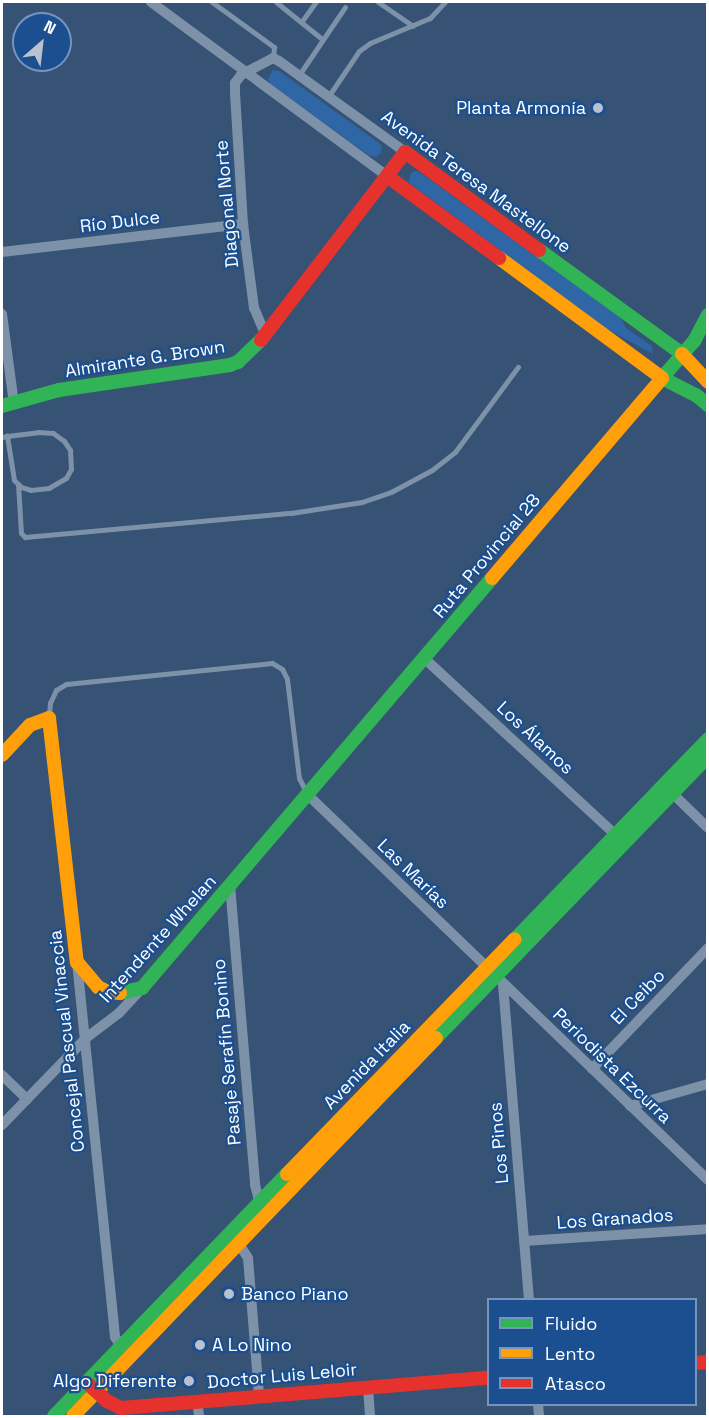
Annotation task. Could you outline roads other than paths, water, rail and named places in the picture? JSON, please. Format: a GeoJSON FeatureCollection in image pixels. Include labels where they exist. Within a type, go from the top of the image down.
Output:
{"type":"FeatureCollection","features":[{"type":"Feature","properties":{"kind":"main road","name":"Almirante G. Brown"},"geometry":{"type":"LineString","coordinates":[[8,405],[59,390],[230,365],[248,354],[266,336],[405,152]]}},
{"type":"Feature","properties":{"kind":"main road","name":"Avenida Teresa Mastellone"},"geometry":{"type":"LineString","coordinates":[[405,152],[682,354],[708,382]]}},
{"type":"Feature","properties":{"kind":"main road"},"geometry":{"type":"LineString","coordinates":[[387,176],[662,378],[696,395],[708,405]]}},
{"type":"Feature","properties":{"kind":"main road"},"geometry":{"type":"LineString","coordinates":[[694,341],[708,315]]}},
{"type":"Feature","properties":{"kind":"main road"},"geometry":{"type":"LineString","coordinates":[[694,341],[708,332]]}},
{"type":"Feature","properties":{"kind":"main road","name":"Ruta Provincial 28"},"geometry":{"type":"LineString","coordinates":[[308,795],[694,341]]}},
{"type":"Feature","properties":{"kind":"main road"},"geometry":{"type":"LineString","coordinates":[[2,755],[30,725],[49,718]]}},
{"type":"Feature","properties":{"kind":"main road","name":"Concejal Pascual Vinaccia"},"geometry":{"type":"LineString","coordinates":[[49,718],[77,962]]}},
{"type":"Feature","properties":{"kind":"main road","name":"Avenida Italia"},"geometry":{"type":"LineString","coordinates":[[73,1416],[92,1387],[124,1352],[494,976],[667,788],[708,739]]}},
{"type":"Feature","properties":{"kind":"main road","name":"Avenida Italia"},"geometry":{"type":"LineString","coordinates":[[667,788],[708,756]]}},
{"type":"Feature","properties":{"kind":"main road","name":"Intendente Whelan"},"geometry":{"type":"LineString","coordinates":[[142,988],[308,795]]}},
{"type":"Feature","properties":{"kind":"main road"},"geometry":{"type":"LineString","coordinates":[[77,962],[98,987],[108,992],[119,993],[142,988]]}},
{"type":"Feature","properties":{"kind":"main road","name":"Doctor Luis Leloir"},"geometry":{"type":"LineString","coordinates":[[92,1387],[121,1412],[197,1401],[487,1378]]}},
{"type":"Feature","properties":{"kind":"main road","name":"Avenida Italia"},"geometry":{"type":"LineString","coordinates":[[54,1416],[92,1387]]}},
{"type":"Feature","properties":{"kind":"street"},"geometry":{"type":"LineString","coordinates":[[151,2],[387,176]]}},
{"type":"Feature","properties":{"kind":"street"},"geometry":{"type":"LineString","coordinates":[[245,71],[273,58]]}},
{"type":"Feature","properties":{"kind":"street","name":"Avenida Teresa Mastellone"},"geometry":{"type":"LineString","coordinates":[[273,58],[405,152]]}},
{"type":"Feature","properties":{"kind":"street","name":"Diagonal Norte"},"geometry":{"type":"LineString","coordinates":[[245,71],[235,83],[243,224],[254,308],[266,336]]}},
{"type":"Feature","properties":{"kind":"street","name":"Río Dulce"},"geometry":{"type":"LineString","coordinates":[[2,252],[243,224]]}},
{"type":"Feature","properties":{"kind":"street"},"geometry":{"type":"LineString","coordinates":[[2,314],[8,405]]}},
{"type":"Feature","properties":{"kind":"street","name":"Los Álamos"},"geometry":{"type":"LineString","coordinates":[[424,658],[619,838]]}},
{"type":"Feature","properties":{"kind":"street"},"geometry":{"type":"LineString","coordinates":[[667,788],[708,828]]}},
{"type":"Feature","properties":{"kind":"street","name":"Las Marías"},"geometry":{"type":"LineString","coordinates":[[308,795],[494,976]]}},
{"type":"Feature","properties":{"kind":"street","name":"Pasaje Serafín Bonino"},"geometry":{"type":"LineString","coordinates":[[230,885],[255,1185],[263,1209]]}},
{"type":"Feature","properties":{"kind":"street","name":"El Ceibo"},"geometry":{"type":"LineString","coordinates":[[592,1069],[708,948]]}},
{"type":"Feature","properties":{"kind":"street","name":"Concejal Pascual Vinaccia"},"geometry":{"type":"LineString","coordinates":[[77,962],[114,1327],[124,1352]]}},
{"type":"Feature","properties":{"kind":"street","name":"Periodista Ezcurra"},"geometry":{"type":"LineString","coordinates":[[494,976],[708,1180]]}},
{"type":"Feature","properties":{"kind":"street","name":"Los Pinos"},"geometry":{"type":"LineString","coordinates":[[494,976],[529,1298]]}},
{"type":"Feature","properties":{"kind":"street","name":"Intendente Whelan"},"geometry":{"type":"LineString","coordinates":[[2,1125],[86,1038],[118,1013],[142,988]]}},
{"type":"Feature","properties":{"kind":"street"},"geometry":{"type":"LineString","coordinates":[[2,1075],[27,1099]]}},
{"type":"Feature","properties":{"kind":"street"},"geometry":{"type":"LineString","coordinates":[[630,1106],[708,1084]]}},
{"type":"Feature","properties":{"kind":"street","name":"Los Granados"},"geometry":{"type":"LineString","coordinates":[[524,1241],[708,1229]]}},
{"type":"Feature","properties":{"kind":"street"},"geometry":{"type":"LineString","coordinates":[[235,1238],[248,1258],[259,1396]]}},
{"type":"Feature","properties":{"kind":"street"},"geometry":{"type":"LineString","coordinates":[[368,1387],[370,1416]]}},
{"type":"Feature","properties":{"kind":"street"},"geometry":{"type":"LineString","coordinates":[[197,1401],[199,1416]]}},
{"type":"Feature","properties":{"kind":"lane"},"geometry":{"type":"LineString","coordinates":[[212,2],[274,47],[273,58]]}},
{"type":"Feature","properties":{"kind":"lane"},"geometry":{"type":"LineString","coordinates":[[280,2],[322,39]]}},
{"type":"Feature","properties":{"kind":"lane"},"geometry":{"type":"LineString","coordinates":[[302,21],[316,2]]}},
{"type":"Feature","properties":{"kind":"lane"},"geometry":{"type":"LineString","coordinates":[[378,2],[413,26]]}},
{"type":"Feature","properties":{"kind":"lane"},"geometry":{"type":"LineString","coordinates":[[328,96],[359,51],[370,43],[430,18],[446,2]]}},
{"type":"Feature","properties":{"kind":"lane"},"geometry":{"type":"LineString","coordinates":[[299,75],[345,7]]}},
{"type":"Feature","properties":{"kind":"lane"},"geometry":{"type":"LineString","coordinates":[[18,484],[21,533],[25,537],[291,513],[362,502],[392,492],[432,470],[455,452],[518,367]]}},
{"type":"Feature","properties":{"kind":"lane"},"geometry":{"type":"LineString","coordinates":[[38,432],[53,433],[64,441],[70,450],[71,469],[66,478],[49,488],[31,490],[18,484],[14,480],[4,437],[38,432]]}},
{"type":"Feature","properties":{"kind":"lane"},"geometry":{"type":"LineString","coordinates":[[49,718],[50,703],[56,690],[66,684],[272,663],[282,669],[287,679],[299,778],[308,795]]}},
{"type":"Feature","properties":{"kind":"place","name":"Planta Armonía"},"geometry":{"type":"Point","coordinates":[598,108]}},
{"type":"Feature","properties":{"kind":"place","name":"Banco Piano"},"geometry":{"type":"Point","coordinates":[229,1294]}},
{"type":"Feature","properties":{"kind":"place","name":"A Lo Nino"},"geometry":{"type":"Point","coordinates":[200,1345]}},
{"type":"Feature","properties":{"kind":"place","name":"Algo Diferente"},"geometry":{"type":"Point","coordinates":[189,1381]}}]}
